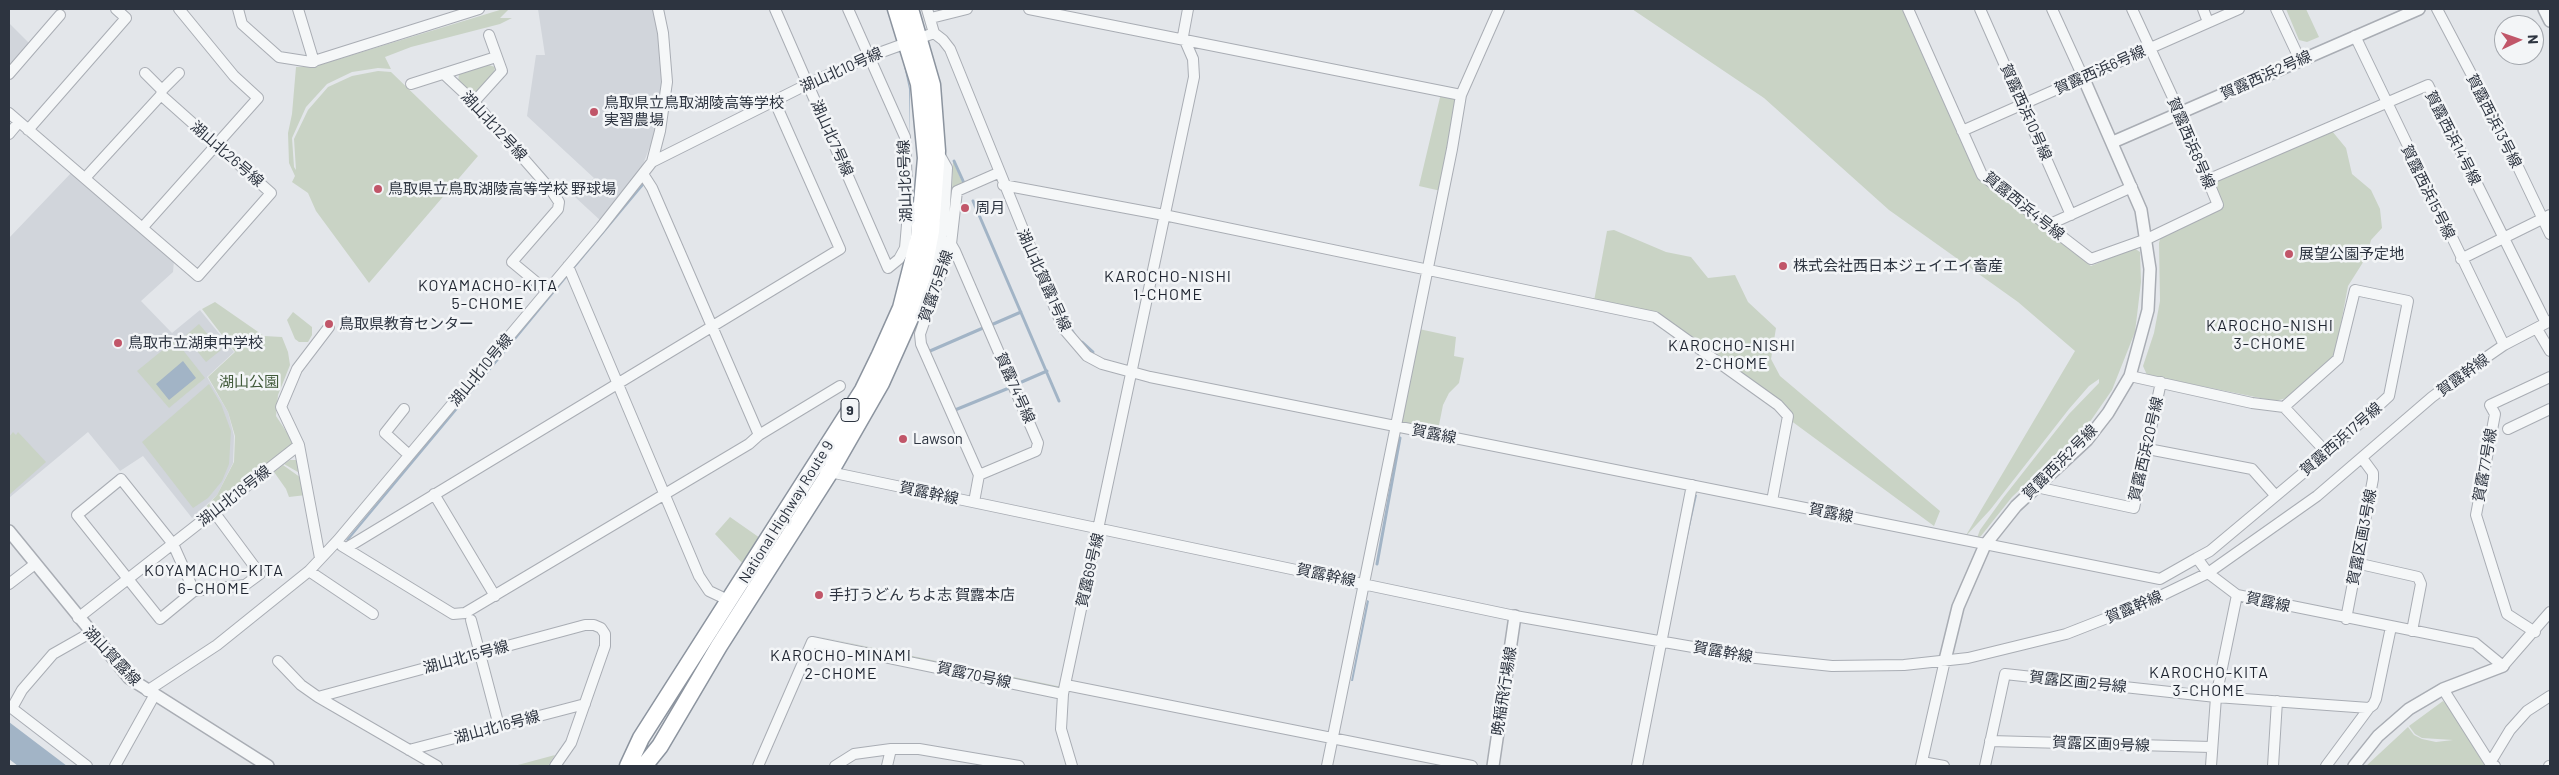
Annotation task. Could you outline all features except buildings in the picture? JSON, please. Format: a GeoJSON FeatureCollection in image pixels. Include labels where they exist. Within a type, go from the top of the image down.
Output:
{"type":"FeatureCollection","features":[{"type":"Feature","properties":{"kind":"highway","name":"National Highway Route 9"},"geometry":{"type":"LineString","coordinates":[[644,766],[660,746],[822,471],[880,355],[900,308],[916,251],[924,196],[925,146],[919,84],[920,37],[896,9]]}},
{"type":"Feature","properties":{"kind":"highway","name":"National Highway Route 9"},"geometry":{"type":"LineString","coordinates":[[628,766],[641,738],[730,601],[822,471],[885,376],[906,329],[919,289],[934,217],[937,151],[932,91],[920,37],[910,9]]}},
{"type":"Feature","properties":{"kind":"highway","name":"9"},"geometry":{"type":"LineString","coordinates":[[617,766],[641,738]]}},
{"type":"Feature","properties":{"kind":"highway","name":"9"},"geometry":{"type":"LineString","coordinates":[[654,766],[660,746]]}},
{"type":"Feature","properties":{"kind":"street"},"geometry":{"type":"LineString","coordinates":[[28,130],[126,18],[116,9]]}},
{"type":"Feature","properties":{"kind":"street"},"geometry":{"type":"LineString","coordinates":[[143,227],[258,98],[234,76],[179,9]]}},
{"type":"Feature","properties":{"kind":"street"},"geometry":{"type":"LineString","coordinates":[[238,9],[242,24],[279,57],[314,62],[478,9]]}},
{"type":"Feature","properties":{"kind":"street"},"geometry":{"type":"LineString","coordinates":[[298,9],[314,62]]}},
{"type":"Feature","properties":{"kind":"street"},"geometry":{"type":"LineString","coordinates":[[652,162],[660,131],[667,82],[663,34],[658,9]]}},
{"type":"Feature","properties":{"kind":"street","name":"湖山北7号線"},"geometry":{"type":"LineString","coordinates":[[775,9],[888,268]]}},
{"type":"Feature","properties":{"kind":"street","name":"湖山北6号線"},"geometry":{"type":"LineString","coordinates":[[848,9],[905,137],[908,213],[905,248],[899,259],[888,268]]}},
{"type":"Feature","properties":{"kind":"street"},"geometry":{"type":"LineString","coordinates":[[920,37],[929,13],[966,9]]}},
{"type":"Feature","properties":{"kind":"street"},"geometry":{"type":"LineString","coordinates":[[1029,9],[1461,96]]}},
{"type":"Feature","properties":{"kind":"street","name":"賀露69号線"},"geometry":{"type":"LineString","coordinates":[[1075,766],[1061,729],[1065,690],[1194,77],[1193,59],[1187,41],[1183,36],[1188,9]]}},
{"type":"Feature","properties":{"kind":"street"},"geometry":{"type":"LineString","coordinates":[[1327,766],[1461,96],[1499,9]]}},
{"type":"Feature","properties":{"kind":"street","name":"賀露西浜4号線"},"geometry":{"type":"LineString","coordinates":[[1908,9],[1982,175],[2091,259],[2146,239]]}},
{"type":"Feature","properties":{"kind":"street","name":"賀露西浜10号線"},"geometry":{"type":"LineString","coordinates":[[1980,9],[2071,215]]}},
{"type":"Feature","properties":{"kind":"street"},"geometry":{"type":"LineString","coordinates":[[2052,9],[2083,77]]}},
{"type":"Feature","properties":{"kind":"street","name":"賀露西浜8号線"},"geometry":{"type":"LineString","coordinates":[[2132,9],[2180,113],[2218,205],[2146,239]]}},
{"type":"Feature","properties":{"kind":"street"},"geometry":{"type":"LineString","coordinates":[[2203,9],[2208,22]]}},
{"type":"Feature","properties":{"kind":"street","name":"賀露西浜6号線"},"geometry":{"type":"LineString","coordinates":[[1962,131],[2239,9]]}},
{"type":"Feature","properties":{"kind":"street"},"geometry":{"type":"LineString","coordinates":[[2276,9],[2300,60]]}},
{"type":"Feature","properties":{"kind":"street","name":"賀露西浜2号線"},"geometry":{"type":"LineString","coordinates":[[2113,142],[2419,9]]}},
{"type":"Feature","properties":{"kind":"street","name":"賀露西浜13号線"},"geometry":{"type":"LineString","coordinates":[[2437,9],[2546,217],[2550,234]]}},
{"type":"Feature","properties":{"kind":"street"},"geometry":{"type":"LineString","coordinates":[[2544,9],[2550,22]]}},
{"type":"Feature","properties":{"kind":"street"},"geometry":{"type":"LineString","coordinates":[[9,74],[60,15]]}},
{"type":"Feature","properties":{"kind":"street"},"geometry":{"type":"LineString","coordinates":[[474,102],[502,71],[489,35]]}},
{"type":"Feature","properties":{"kind":"street","name":"賀露西浜15号線"},"geometry":{"type":"LineString","coordinates":[[2355,36],[2460,259],[2504,345]]}},
{"type":"Feature","properties":{"kind":"street","name":"湖山北10号線"},"geometry":{"type":"LineString","coordinates":[[150,694],[217,645],[309,571],[335,544],[568,266],[652,162],[808,84],[868,57],[920,37]]}},
{"type":"Feature","properties":{"kind":"street","name":"湖山北賀露1号線"},"geometry":{"type":"LineString","coordinates":[[920,37],[943,40],[950,50],[998,173],[1063,328],[1087,356],[1102,364],[1133,373]]}},
{"type":"Feature","properties":{"kind":"street"},"geometry":{"type":"LineString","coordinates":[[411,84],[496,57]]}},
{"type":"Feature","properties":{"kind":"street","name":"湖山北26号線"},"geometry":{"type":"LineString","coordinates":[[9,113],[86,177],[198,276],[271,193],[215,144],[161,92],[145,73]]}},
{"type":"Feature","properties":{"kind":"street"},"geometry":{"type":"LineString","coordinates":[[86,177],[179,73]]}},
{"type":"Feature","properties":{"kind":"street","name":"湖山北12号線"},"geometry":{"type":"LineString","coordinates":[[444,74],[474,102],[551,190],[559,202],[558,210],[512,262],[547,291]]}},
{"type":"Feature","properties":{"kind":"street","name":"賀露西浜2号線"},"geometry":{"type":"LineString","coordinates":[[1945,660],[1958,607],[1984,545],[2016,506],[2087,440],[2108,413],[2130,376],[2148,310],[2150,270],[2141,210],[2113,142],[2083,77]]}},
{"type":"Feature","properties":{"kind":"street","name":"賀露西浜14号線"},"geometry":{"type":"LineString","coordinates":[[2207,180],[2428,85],[2545,325],[2550,351]]}},
{"type":"Feature","properties":{"kind":"street"},"geometry":{"type":"LineString","coordinates":[[348,547],[840,249],[774,100]]}},
{"type":"Feature","properties":{"kind":"street"},"geometry":{"type":"LineString","coordinates":[[9,134],[19,122]]}},
{"type":"Feature","properties":{"kind":"street"},"geometry":{"type":"LineString","coordinates":[[937,151],[947,168],[951,203]]}},
{"type":"Feature","properties":{"kind":"street","name":"賀露75号線"},"geometry":{"type":"LineString","coordinates":[[979,474],[922,344],[920,334],[947,242],[951,203],[957,191],[998,173]]}},
{"type":"Feature","properties":{"kind":"street"},"geometry":{"type":"LineString","coordinates":[[643,174],[652,188],[759,435]]}},
{"type":"Feature","properties":{"kind":"street"},"geometry":{"type":"LineString","coordinates":[[1003,185],[1164,215],[1655,316],[1778,405],[1788,416],[1772,502]]}},
{"type":"Feature","properties":{"kind":"street"},"geometry":{"type":"LineString","coordinates":[[2048,225],[2132,188]]}},
{"type":"Feature","properties":{"kind":"street"},"geometry":{"type":"LineString","coordinates":[[2460,259],[2546,217]]}},
{"type":"Feature","properties":{"kind":"street"},"geometry":{"type":"LineString","coordinates":[[919,289],[947,242]]}},
{"type":"Feature","properties":{"kind":"street","name":"賀露74号線"},"geometry":{"type":"LineString","coordinates":[[947,242],[1038,443],[1036,452],[979,474]]}},
{"type":"Feature","properties":{"kind":"street"},"geometry":{"type":"LineString","coordinates":[[568,266],[703,584],[709,591],[730,601]]}},
{"type":"Feature","properties":{"kind":"street","name":"賀露西浜17号線"},"geometry":{"type":"LineString","coordinates":[[2197,558],[2210,551],[2327,453],[2389,396],[2408,301],[2355,290],[2338,359],[2284,407]]}},
{"type":"Feature","properties":{"kind":"street","name":"賀露幹線"},"geometry":{"type":"LineString","coordinates":[[822,471],[1515,616],[1756,658],[1832,666],[1904,665],[1968,658],[2066,634],[2148,602],[2208,573],[2317,496],[2432,397],[2504,345],[2545,325]]}},
{"type":"Feature","properties":{"kind":"street"},"geometry":{"type":"LineString","coordinates":[[320,558],[299,445],[281,407],[297,369],[329,328]]}},
{"type":"Feature","properties":{"kind":"street","name":"賀露線"},"geometry":{"type":"LineString","coordinates":[[1133,373],[2160,579],[2197,558],[2208,573],[2237,596],[2474,643],[2503,666]]}},
{"type":"Feature","properties":{"kind":"street"},"geometry":{"type":"LineString","coordinates":[[2130,376],[2252,403],[2284,407],[2327,453]]}},
{"type":"Feature","properties":{"kind":"street","name":"賀露77号線"},"geometry":{"type":"LineString","coordinates":[[2535,632],[2507,614],[2476,515],[2495,414],[2490,405],[2550,377]]}},
{"type":"Feature","properties":{"kind":"street","name":"賀露西浜20号線"},"geometry":{"type":"LineString","coordinates":[[2036,487],[2134,508],[2161,382]]}},
{"type":"Feature","properties":{"kind":"street"},"geometry":{"type":"LineString","coordinates":[[335,544],[348,547],[453,614],[465,613],[749,444],[759,435],[840,386]]}},
{"type":"Feature","properties":{"kind":"street"},"geometry":{"type":"LineString","coordinates":[[404,409],[385,432],[409,455]]}},
{"type":"Feature","properties":{"kind":"street"},"geometry":{"type":"LineString","coordinates":[[2508,429],[2550,409]]}},
{"type":"Feature","properties":{"kind":"street","name":"湖山北18号線"},"geometry":{"type":"LineString","coordinates":[[78,618],[299,445]]}},
{"type":"Feature","properties":{"kind":"street"},"geometry":{"type":"LineString","coordinates":[[2148,449],[2252,469],[2275,495]]}},
{"type":"Feature","properties":{"kind":"street","name":"賀露区画3号線"},"geometry":{"type":"LineString","coordinates":[[2346,619],[2373,479],[2373,473],[2362,458]]}},
{"type":"Feature","properties":{"kind":"street"},"geometry":{"type":"LineString","coordinates":[[974,502],[979,474]]}},
{"type":"Feature","properties":{"kind":"street"},"geometry":{"type":"LineString","coordinates":[[194,590],[173,544],[121,479],[78,515],[160,619],[194,590],[246,585],[260,574],[214,512]]}},
{"type":"Feature","properties":{"kind":"street"},"geometry":{"type":"LineString","coordinates":[[1637,766],[1692,485]]}},
{"type":"Feature","properties":{"kind":"street"},"geometry":{"type":"LineString","coordinates":[[434,494],[495,596]]}},
{"type":"Feature","properties":{"kind":"street","name":"湖山賀露線"},"geometry":{"type":"LineString","coordinates":[[9,532],[90,633],[129,678],[150,694],[268,766]]}},
{"type":"Feature","properties":{"kind":"street"},"geometry":{"type":"LineString","coordinates":[[2356,563],[2418,577],[2421,584],[2412,631]]}},
{"type":"Feature","properties":{"kind":"street"},"geometry":{"type":"LineString","coordinates":[[9,584],[35,564]]}},
{"type":"Feature","properties":{"kind":"street"},"geometry":{"type":"LineString","coordinates":[[309,571],[373,614]]}},
{"type":"Feature","properties":{"kind":"street"},"geometry":{"type":"LineString","coordinates":[[2211,766],[2216,697],[2237,596]]}},
{"type":"Feature","properties":{"kind":"street"},"geometry":{"type":"LineString","coordinates":[[2354,766],[2378,736],[2409,709],[2443,689],[2503,666],[2535,632],[2550,612]]}},
{"type":"Feature","properties":{"kind":"street","name":"晩稲飛行場線"},"geometry":{"type":"LineString","coordinates":[[1493,766],[1515,616]]}},
{"type":"Feature","properties":{"kind":"street"},"geometry":{"type":"LineString","coordinates":[[471,620],[499,726]]}},
{"type":"Feature","properties":{"kind":"street","name":"湖山北15号線"},"geometry":{"type":"LineString","coordinates":[[318,697],[585,625],[598,626],[603,630],[606,642],[571,743],[555,766]]}},
{"type":"Feature","properties":{"kind":"street"},"geometry":{"type":"LineString","coordinates":[[2326,766],[2376,699],[2391,627]]}},
{"type":"Feature","properties":{"kind":"street"},"geometry":{"type":"LineString","coordinates":[[87,766],[10,707],[53,654],[90,633]]}},
{"type":"Feature","properties":{"kind":"street","name":"賀露70号線"},"geometry":{"type":"LineString","coordinates":[[758,766],[812,642],[1065,690]]}},
{"type":"Feature","properties":{"kind":"street"},"geometry":{"type":"LineString","coordinates":[[1944,766],[1922,764],[1945,660]]}},
{"type":"Feature","properties":{"kind":"street"},"geometry":{"type":"LineString","coordinates":[[278,661],[301,685],[318,697],[437,766]]}},
{"type":"Feature","properties":{"kind":"street","name":"賀露区画2号線"},"geometry":{"type":"LineString","coordinates":[[1985,766],[2005,674],[2216,697],[2369,708]]}},
{"type":"Feature","properties":{"kind":"street"},"geometry":{"type":"LineString","coordinates":[[2443,689],[2493,765]]}},
{"type":"Feature","properties":{"kind":"street"},"geometry":{"type":"LineString","coordinates":[[1065,690],[1472,766]]}},
{"type":"Feature","properties":{"kind":"street"},"geometry":{"type":"LineString","coordinates":[[116,766],[150,694]]}},
{"type":"Feature","properties":{"kind":"street"},"geometry":{"type":"LineString","coordinates":[[2493,765],[2510,730],[2527,711],[2550,696]]}},
{"type":"Feature","properties":{"kind":"street"},"geometry":{"type":"LineString","coordinates":[[2273,766],[2277,701]]}},
{"type":"Feature","properties":{"kind":"street","name":"湖山北16号線"},"geometry":{"type":"LineString","coordinates":[[409,750],[585,704]]}},
{"type":"Feature","properties":{"kind":"street","name":"賀露区画9号線"},"geometry":{"type":"LineString","coordinates":[[1990,741],[2211,747]]}},
{"type":"Feature","properties":{"kind":"street"},"geometry":{"type":"LineString","coordinates":[[835,766],[854,754],[891,749],[919,749],[1019,766]]}},
{"type":"Feature","properties":{"kind":"street"},"geometry":{"type":"LineString","coordinates":[[887,766],[891,749]]}},
{"type":"Feature","properties":{"kind":"shaded area","name":"鳥取県立鳥取湖陵高等学校 実習農場"},"geometry":{"type":"Polygon","coordinates":[[[538,9],[655,9],[664,65],[657,128],[642,167],[601,221],[575,197],[594,178],[527,116],[536,55],[545,55],[538,9]]]}},
{"type":"Feature","properties":{"kind":"shaded area"},"geometry":{"type":"Polygon","coordinates":[[[9,23],[31,45],[9,70],[9,23]]]}},
{"type":"Feature","properties":{"kind":"shaded area","name":"鳥取市立湖東中学校"},"geometry":{"type":"Polygon","coordinates":[[[72,172],[174,261],[173,272],[141,301],[172,333],[200,310],[234,352],[207,377],[228,412],[234,436],[233,463],[217,495],[192,518],[143,456],[120,471],[88,432],[9,498],[9,238],[72,172]]]}},
{"type":"Feature","properties":{"kind":"green space","name":"鳥取県立鳥取湖陵高等学校 野球場"},"geometry":{"type":"Polygon","coordinates":[[[503,9],[509,9],[500,18],[512,18],[500,24],[411,47],[385,57],[391,69],[378,68],[352,72],[327,84],[306,107],[292,138],[294,167],[296,170],[294,139],[308,110],[328,87],[352,76],[378,71],[391,72],[478,156],[369,283],[316,211],[308,193],[292,182],[295,176],[289,163],[288,133],[292,114],[296,67],[316,66],[503,9]]]}},
{"type":"Feature","properties":{"kind":"green space"},"geometry":{"type":"Polygon","coordinates":[[[1632,9],[1902,9],[1976,175],[2091,266],[2134,248],[2140,252],[2141,282],[2135,332],[2112,390],[2087,426],[2012,497],[1981,536],[1977,538],[1980,530],[2003,498],[2069,414],[2099,383],[2099,379],[2089,386],[2069,409],[1990,510],[1965,537],[2075,351],[2018,302],[1889,210],[1764,98],[1632,9]]]}},
{"type":"Feature","properties":{"kind":"green space"},"geometry":{"type":"Polygon","coordinates":[[[2286,9],[2306,9],[2319,37],[2307,42],[2299,40],[2286,9]]]}},
{"type":"Feature","properties":{"kind":"green space"},"geometry":{"type":"Polygon","coordinates":[[[489,65],[495,67],[494,76],[477,93],[471,94],[458,82],[459,74],[489,65]]]}},
{"type":"Feature","properties":{"kind":"green space"},"geometry":{"type":"Polygon","coordinates":[[[1441,93],[1454,98],[1456,103],[1441,191],[1419,186],[1441,93]]]}},
{"type":"Feature","properties":{"kind":"green space"},"geometry":{"type":"Polygon","coordinates":[[[2332,131],[2346,148],[2352,174],[2371,190],[2380,209],[2382,228],[2371,240],[2367,256],[2348,286],[2336,350],[2332,357],[2287,398],[2275,401],[2147,375],[2143,366],[2154,333],[2160,301],[2159,243],[2161,235],[2223,208],[2213,185],[2217,178],[2332,131]]]}},
{"type":"Feature","properties":{"kind":"green space"},"geometry":{"type":"Polygon","coordinates":[[[953,161],[963,184],[952,189],[953,161]]]}},
{"type":"Feature","properties":{"kind":"green space"},"geometry":{"type":"Polygon","coordinates":[[[1614,230],[1666,252],[1691,257],[1708,278],[1735,275],[1748,302],[1776,328],[1771,359],[1780,376],[1940,511],[1934,526],[1790,420],[1672,326],[1594,301],[1607,231],[1614,230]]]}},
{"type":"Feature","properties":{"kind":"green space","name":"湖山公園"},"geometry":{"type":"Polygon","coordinates":[[[215,302],[264,336],[282,337],[288,352],[290,365],[278,395],[276,416],[294,443],[200,519],[196,517],[217,495],[234,462],[235,436],[228,412],[208,377],[235,352],[202,309],[215,302]]]}},
{"type":"Feature","properties":{"kind":"green space"},"geometry":{"type":"Polygon","coordinates":[[[293,312],[312,327],[312,335],[308,342],[299,342],[295,339],[287,320],[293,312]]]}},
{"type":"Feature","properties":{"kind":"green space"},"geometry":{"type":"Polygon","coordinates":[[[199,324],[221,350],[206,362],[185,336],[199,324]]]}},
{"type":"Feature","properties":{"kind":"green space"},"geometry":{"type":"Polygon","coordinates":[[[1419,329],[1456,337],[1454,356],[1464,358],[1459,383],[1449,393],[1443,405],[1438,430],[1402,422],[1419,329]]]}},
{"type":"Feature","properties":{"kind":"green space"},"geometry":{"type":"Polygon","coordinates":[[[175,340],[205,378],[169,408],[137,371],[175,340]]]}},
{"type":"Feature","properties":{"kind":"green space"},"geometry":{"type":"Polygon","coordinates":[[[209,384],[221,404],[231,431],[229,464],[222,481],[208,498],[193,508],[142,442],[209,384]]]}},
{"type":"Feature","properties":{"kind":"green space"},"geometry":{"type":"Polygon","coordinates":[[[13,432],[16,435],[18,432],[46,462],[9,495],[9,437],[13,432]]]}},
{"type":"Feature","properties":{"kind":"green space"},"geometry":{"type":"Polygon","coordinates":[[[290,460],[301,460],[303,475],[284,464],[290,460]]]}},
{"type":"Feature","properties":{"kind":"green space"},"geometry":{"type":"Polygon","coordinates":[[[283,465],[304,480],[306,495],[289,497],[286,489],[274,472],[283,465]]]}},
{"type":"Feature","properties":{"kind":"green space"},"geometry":{"type":"Polygon","coordinates":[[[730,517],[760,538],[743,564],[715,534],[730,517]]]}},
{"type":"Feature","properties":{"kind":"green space"},"geometry":{"type":"Polygon","coordinates":[[[811,635],[1062,687],[1061,689],[811,635]]]}},
{"type":"Feature","properties":{"kind":"green space"},"geometry":{"type":"Polygon","coordinates":[[[2443,701],[2449,706],[2485,766],[2366,766],[2408,727],[2414,735],[2422,739],[2436,742],[2453,740],[2422,738],[2415,734],[2409,726],[2443,701]]]}},
{"type":"Feature","properties":{"kind":"green space"},"geometry":{"type":"Polygon","coordinates":[[[555,755],[548,766],[514,766],[555,755]]]}},
{"type":"Feature","properties":{"kind":"water"},"geometry":{"type":"Polygon","coordinates":[[[892,50],[901,50],[910,88],[910,144],[909,89],[901,52],[892,53],[779,103],[778,101],[892,50]]]}},
{"type":"Feature","properties":{"kind":"water"},"geometry":{"type":"Polygon","coordinates":[[[643,183],[645,184],[574,269],[572,268],[643,183]]]}},
{"type":"Feature","properties":{"kind":"water"},"geometry":{"type":"Polygon","coordinates":[[[567,274],[569,275],[508,349],[348,541],[346,540],[567,274]]]}},
{"type":"Feature","properties":{"kind":"water"},"geometry":{"type":"Polygon","coordinates":[[[183,361],[196,378],[169,400],[156,384],[183,361]]]}},
{"type":"Feature","properties":{"kind":"water"},"geometry":{"type":"Polygon","coordinates":[[[1695,495],[1697,495],[1669,621],[1695,495]]]}},
{"type":"Feature","properties":{"kind":"water"},"geometry":{"type":"Polygon","coordinates":[[[1367,600],[1369,601],[1353,681],[1351,681],[1367,600]]]}},
{"type":"Feature","properties":{"kind":"water"},"geometry":{"type":"Polygon","coordinates":[[[9,722],[67,766],[18,766],[9,759],[9,722]]]}},
{"type":"Feature","properties":{"kind":"waterway"},"geometry":{"type":"LineString","coordinates":[[954,161],[964,183]]}},
{"type":"Feature","properties":{"kind":"waterway"},"geometry":{"type":"LineString","coordinates":[[973,201],[1059,401]]}},
{"type":"Feature","properties":{"kind":"waterway"},"geometry":{"type":"LineString","coordinates":[[1048,279],[1066,321],[1074,334]]}},
{"type":"Feature","properties":{"kind":"waterway"},"geometry":{"type":"LineString","coordinates":[[991,325],[1021,312]]}},
{"type":"Feature","properties":{"kind":"waterway"},"geometry":{"type":"LineString","coordinates":[[930,351],[983,328]]}},
{"type":"Feature","properties":{"kind":"waterway"},"geometry":{"type":"LineString","coordinates":[[1082,342],[1093,352]]}},
{"type":"Feature","properties":{"kind":"waterway"},"geometry":{"type":"LineString","coordinates":[[1017,384],[1047,371]]}},
{"type":"Feature","properties":{"kind":"waterway"},"geometry":{"type":"LineString","coordinates":[[955,410],[1009,388]]}},
{"type":"Feature","properties":{"kind":"waterway"},"geometry":{"type":"LineString","coordinates":[[1377,564],[1400,438]]}},
{"type":"Feature","properties":{"kind":"place","name":"鳥取県立鳥取湖陵高等学校 実習農場"},"geometry":{"type":"Point","coordinates":[594,112]}},
{"type":"Feature","properties":{"kind":"place","name":"鳥取県立鳥取湖陵高等学校 野球場"},"geometry":{"type":"Point","coordinates":[378,189]}},
{"type":"Feature","properties":{"kind":"place","name":"周月"},"geometry":{"type":"Point","coordinates":[965,208]}},
{"type":"Feature","properties":{"kind":"place","name":"展望公園予定地"},"geometry":{"type":"Point","coordinates":[2289,254]}},
{"type":"Feature","properties":{"kind":"place","name":"株式会社西日本ジェイエイ畜産"},"geometry":{"type":"Point","coordinates":[1783,266]}},
{"type":"Feature","properties":{"kind":"place","name":"鳥取県教育センター"},"geometry":{"type":"Point","coordinates":[329,324]}},
{"type":"Feature","properties":{"kind":"place","name":"鳥取市立湖東中学校"},"geometry":{"type":"Point","coordinates":[118,343]}},
{"type":"Feature","properties":{"kind":"place","name":"Lawson"},"geometry":{"type":"Point","coordinates":[903,439]}},
{"type":"Feature","properties":{"kind":"place","name":"手打うどん ちよ志 賀露本店"},"geometry":{"type":"Point","coordinates":[819,595]}},
{"type":"Feature","properties":{"kind":"district","name":"KAROCHO-NISHI 1-CHOME"},"geometry":{"type":"Point","coordinates":[1168,286]}},
{"type":"Feature","properties":{"kind":"district","name":"KOYAMACHO-KITA 5-CHOME"},"geometry":{"type":"Point","coordinates":[488,295]}},
{"type":"Feature","properties":{"kind":"district","name":"KAROCHO-NISHI 3-CHOME"},"geometry":{"type":"Point","coordinates":[2270,335]}},
{"type":"Feature","properties":{"kind":"district","name":"KAROCHO-NISHI 2-CHOME"},"geometry":{"type":"Point","coordinates":[1732,355]}},
{"type":"Feature","properties":{"kind":"district","name":"KOYAMACHO-KITA 6-CHOME"},"geometry":{"type":"Point","coordinates":[214,580]}},
{"type":"Feature","properties":{"kind":"district","name":"KAROCHO-MINAMI 2-CHOME"},"geometry":{"type":"Point","coordinates":[841,665]}},
{"type":"Feature","properties":{"kind":"district","name":"KAROCHO-KITA 3-CHOME"},"geometry":{"type":"Point","coordinates":[2209,682]}}]}
